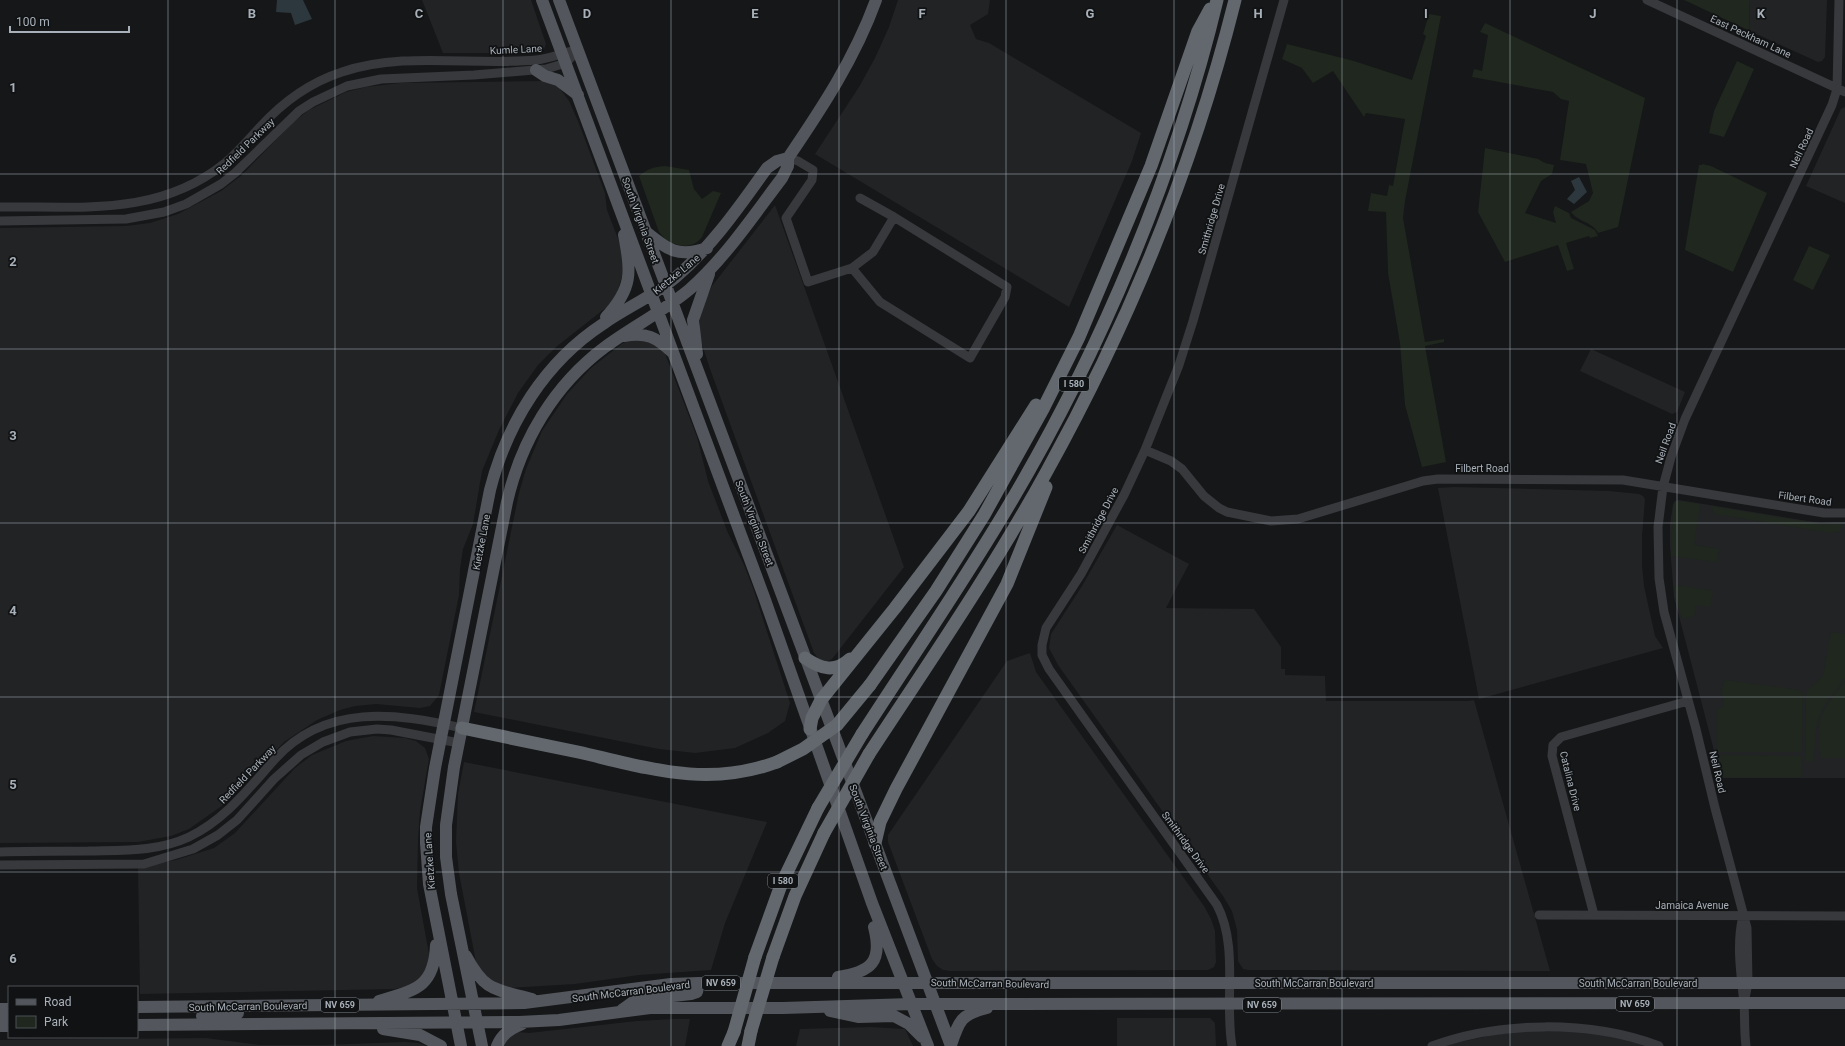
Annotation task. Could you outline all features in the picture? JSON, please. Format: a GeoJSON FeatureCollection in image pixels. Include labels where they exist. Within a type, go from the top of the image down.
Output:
{"type":"FeatureCollection","features":[{"type":"Feature","properties":{"kind":"highway"},"geometry":{"type":"LineString","coordinates":[[462,728],[646,769],[698,776],[737,773],[777,762],[803,749],[836,725],[870,685],[936,591],[984,515],[1022,449],[1079,337],[1106,275],[1152,166],[1198,31],[1216,0]]}},
{"type":"Feature","properties":{"kind":"highway","name":"I 580"},"geometry":{"type":"LineString","coordinates":[[731,1046],[755,957],[781,885],[818,808],[862,734],[1009,505],[1045,441],[1086,360],[1138,241],[1164,172],[1207,41],[1216,0]]}},
{"type":"Feature","properties":{"kind":"highway","name":"I 580"},"geometry":{"type":"LineString","coordinates":[[748,1046],[773,956],[795,896],[824,833],[869,754],[1003,546],[1067,434],[1119,328],[1160,233],[1207,98],[1235,0]]}},
{"type":"Feature","properties":{"kind":"highway"},"geometry":{"type":"LineString","coordinates":[[810,728],[812,718],[821,700],[951,536],[992,477],[1038,402],[1106,275]]}},
{"type":"Feature","properties":{"kind":"highway"},"geometry":{"type":"LineString","coordinates":[[875,843],[880,822],[896,789],[1007,584],[1067,434]]}},
{"type":"Feature","properties":{"kind":"highway"},"geometry":{"type":"LineString","coordinates":[[806,658],[819,667],[833,668],[846,662],[866,644]]}},
{"type":"Feature","properties":{"kind":"highway"},"geometry":{"type":"LineString","coordinates":[[751,1031],[753,1046]]}},
{"type":"Feature","properties":{"kind":"highway"},"geometry":{"type":"LineString","coordinates":[[728,1046],[734,1032]]}},
{"type":"Feature","properties":{"kind":"main road","name":"South Virginia Street"},"geometry":{"type":"LineString","coordinates":[[542,0],[653,294],[785,654],[862,878],[927,1044]]}},
{"type":"Feature","properties":{"kind":"main road","name":"South Virginia Street"},"geometry":{"type":"LineString","coordinates":[[559,0],[951,1046]]}},
{"type":"Feature","properties":{"kind":"main road","name":"Kietzke Lane"},"geometry":{"type":"LineString","coordinates":[[482,1046],[460,945],[448,876],[445,836],[450,788],[462,728],[509,496],[522,455],[544,410],[587,361],[621,336],[672,303],[710,270],[782,178],[788,166],[788,158],[838,82],[876,0]]}},
{"type":"Feature","properties":{"kind":"main road"},"geometry":{"type":"LineString","coordinates":[[536,70],[545,76],[558,80],[578,96]]}},
{"type":"Feature","properties":{"kind":"main road","name":"Kietzke Lane"},"geometry":{"type":"LineString","coordinates":[[461,1046],[433,906],[428,870],[426,827],[441,739],[490,490],[499,460],[532,393],[558,360],[594,330],[653,294],[708,248],[767,168],[777,161],[788,158]]}},
{"type":"Feature","properties":{"kind":"main road"},"geometry":{"type":"LineString","coordinates":[[594,330],[618,304],[627,283],[628,260],[618,204]]}},
{"type":"Feature","properties":{"kind":"main road"},"geometry":{"type":"LineString","coordinates":[[645,231],[664,246],[680,253],[693,252],[708,248]]}},
{"type":"Feature","properties":{"kind":"main road"},"geometry":{"type":"LineString","coordinates":[[702,383],[693,329],[693,320],[710,270]]}},
{"type":"Feature","properties":{"kind":"main road"},"geometry":{"type":"LineString","coordinates":[[621,336],[635,334],[650,336],[663,344],[674,354]]}},
{"type":"Feature","properties":{"kind":"main road"},"geometry":{"type":"LineString","coordinates":[[745,545],[761,539]]}},
{"type":"Feature","properties":{"kind":"main road"},"geometry":{"type":"LineString","coordinates":[[803,983],[854,974],[864,970],[874,960],[877,954],[878,941],[862,878]]}},
{"type":"Feature","properties":{"kind":"main road"},"geometry":{"type":"LineString","coordinates":[[363,1005],[413,990],[430,974],[436,958],[437,940],[433,906]]}},
{"type":"Feature","properties":{"kind":"main road"},"geometry":{"type":"LineString","coordinates":[[460,945],[470,964],[485,984],[495,990],[542,1002]]}},
{"type":"Feature","properties":{"kind":"main road"},"geometry":{"type":"LineString","coordinates":[[621,1011],[636,1000],[691,994],[696,992],[699,983]]}},
{"type":"Feature","properties":{"kind":"main road","name":"South McCarran Boulevard"},"geometry":{"type":"LineString","coordinates":[[138,1007],[238,1007],[542,1002],[637,988],[699,983],[1845,983]]}},
{"type":"Feature","properties":{"kind":"main road","name":"South McCarran Boulevard"},"geometry":{"type":"LineString","coordinates":[[138,1025],[529,1022],[576,1018],[621,1011],[672,1008],[814,1007],[911,1004],[1229,1005],[1845,1003]]}},
{"type":"Feature","properties":{"kind":"main road"},"geometry":{"type":"LineString","coordinates":[[951,1046],[959,1021],[964,1016],[972,1012],[1007,1004]]}},
{"type":"Feature","properties":{"kind":"main road"},"geometry":{"type":"LineString","coordinates":[[138,1019],[233,1016],[238,1013],[238,1007]]}},
{"type":"Feature","properties":{"kind":"main road"},"geometry":{"type":"LineString","coordinates":[[814,1007],[858,1017],[894,1016],[909,1024],[927,1044]]}},
{"type":"Feature","properties":{"kind":"main road"},"geometry":{"type":"LineString","coordinates":[[497,1046],[504,1034],[510,1029],[529,1022]]}},
{"type":"Feature","properties":{"kind":"main road"},"geometry":{"type":"LineString","coordinates":[[338,1023],[420,1035],[441,1046]]}},
{"type":"Feature","properties":{"kind":"street","name":"Smithridge Drive"},"geometry":{"type":"LineString","coordinates":[[1232,1046],[1229,1005],[1230,984],[1227,928],[1218,905],[1049,669],[1042,654],[1042,645],[1046,628],[1081,574],[1106,531],[1145,450],[1176,372],[1193,321],[1284,0]]}},
{"type":"Feature","properties":{"kind":"street","name":"East Peckham Lane"},"geometry":{"type":"LineString","coordinates":[[1647,0],[1841,90]]}},
{"type":"Feature","properties":{"kind":"street","name":"Neil Road"},"geometry":{"type":"LineString","coordinates":[[1746,1046],[1744,983],[1748,933],[1664,612],[1659,578],[1658,533],[1663,487],[1670,457],[1685,419],[1810,156],[1832,105],[1841,90],[1839,0]]}},
{"type":"Feature","properties":{"kind":"street","name":"Kumle Lane"},"geometry":{"type":"LineString","coordinates":[[381,78],[536,70],[564,58],[578,50]]}},
{"type":"Feature","properties":{"kind":"street","name":"Kumle Lane"},"geometry":{"type":"LineString","coordinates":[[370,64],[564,58]]}},
{"type":"Feature","properties":{"kind":"street"},"geometry":{"type":"LineString","coordinates":[[370,64],[381,78]]}},
{"type":"Feature","properties":{"kind":"street","name":"Redfield Parkway"},"geometry":{"type":"LineString","coordinates":[[0,206],[115,206],[155,200],[169,195],[202,179],[225,163],[275,112],[306,88],[324,78],[370,64]]}},
{"type":"Feature","properties":{"kind":"street","name":"Redfield Parkway"},"geometry":{"type":"LineString","coordinates":[[0,221],[126,219],[147,216],[186,204],[221,184],[235,173],[286,122],[313,102],[347,86],[381,78]]}},
{"type":"Feature","properties":{"kind":"street"},"geometry":{"type":"LineString","coordinates":[[788,158],[798,161],[813,170],[812,180],[786,218],[808,282],[852,268],[873,252],[894,217]]}},
{"type":"Feature","properties":{"kind":"street"},"geometry":{"type":"LineString","coordinates":[[852,268],[880,302],[970,358],[1004,297],[1007,287],[894,217],[860,198]]}},
{"type":"Feature","properties":{"kind":"street","name":"Filbert Road"},"geometry":{"type":"LineString","coordinates":[[1145,450],[1171,461],[1182,469],[1204,496],[1219,508],[1227,512],[1271,521],[1298,519],[1423,482],[1438,479],[1623,480],[1824,514],[1845,513]]}},
{"type":"Feature","properties":{"kind":"street","name":"Catalina Drive"},"geometry":{"type":"LineString","coordinates":[[1594,915],[1552,756],[1553,745],[1561,737],[1688,701]]}},
{"type":"Feature","properties":{"kind":"street","name":"Redfield Parkway"},"geometry":{"type":"LineString","coordinates":[[0,852],[138,850],[175,843],[190,837],[237,803],[281,754],[306,735],[322,727],[353,717],[381,715],[413,718],[462,728]]}},
{"type":"Feature","properties":{"kind":"street"},"geometry":{"type":"LineString","coordinates":[[0,865],[144,864],[205,844],[237,820],[285,768],[301,755],[323,742],[350,732],[377,729],[402,731],[459,743]]}},
{"type":"Feature","properties":{"kind":"street","name":"Jamaica Avenue"},"geometry":{"type":"LineString","coordinates":[[1539,915],[1845,916]]}},
{"type":"Feature","properties":{"kind":"street"},"geometry":{"type":"LineString","coordinates":[[1432,1046],[1484,1032],[1527,1028],[1596,1030],[1631,1037],[1659,1046]]}},
{"type":"Feature","properties":{"kind":"shaded area"},"geometry":{"type":"Polygon","coordinates":[[[277,0],[303,0],[312,19],[295,25],[291,13],[276,12],[277,0]]]}},
{"type":"Feature","properties":{"kind":"shaded area"},"geometry":{"type":"Polygon","coordinates":[[[422,0],[531,0],[546,44],[544,49],[540,52],[443,53],[422,0]]]}},
{"type":"Feature","properties":{"kind":"shaded area"},"geometry":{"type":"Polygon","coordinates":[[[898,0],[990,0],[988,14],[970,25],[976,39],[989,43],[1141,133],[1132,161],[1069,307],[815,154],[859,87],[875,58],[889,27],[898,0]]]}},
{"type":"Feature","properties":{"kind":"shaded area"},"geometry":{"type":"Polygon","coordinates":[[[1749,0],[1827,0],[1825,57],[1822,61],[1818,62],[1750,31],[1749,0]]]}},
{"type":"Feature","properties":{"kind":"shaded area"},"geometry":{"type":"Polygon","coordinates":[[[545,81],[556,84],[561,90],[569,101],[578,121],[605,193],[607,210],[620,244],[623,262],[622,276],[617,294],[608,306],[556,347],[538,365],[518,393],[499,430],[482,471],[473,524],[463,549],[460,569],[459,595],[439,695],[430,706],[420,708],[376,704],[355,706],[340,710],[317,720],[284,742],[223,805],[189,829],[171,836],[138,842],[0,843],[0,228],[126,226],[150,223],[178,214],[221,191],[242,175],[293,122],[309,110],[346,92],[366,87],[400,83],[545,81]]]}},
{"type":"Feature","properties":{"kind":"shaded area"},"geometry":{"type":"Polygon","coordinates":[[[1845,107],[1845,203],[1806,186],[1841,109],[1845,107]]]}},
{"type":"Feature","properties":{"kind":"shaded area"},"geometry":{"type":"Polygon","coordinates":[[[1579,177],[1587,192],[1574,204],[1567,199],[1575,190],[1571,181],[1579,177]]]}},
{"type":"Feature","properties":{"kind":"shaded area"},"geometry":{"type":"Polygon","coordinates":[[[775,205],[904,567],[832,659],[826,662],[819,659],[814,653],[700,338],[700,317],[705,300],[712,286],[775,205]]]}},
{"type":"Feature","properties":{"kind":"shaded area"},"geometry":{"type":"Polygon","coordinates":[[[635,339],[648,340],[664,351],[697,437],[708,481],[728,533],[744,565],[753,588],[790,703],[785,721],[768,733],[735,748],[695,753],[659,749],[474,712],[519,493],[526,469],[542,431],[567,394],[591,368],[623,343],[635,339]]]}},
{"type":"Feature","properties":{"kind":"shaded area"},"geometry":{"type":"Polygon","coordinates":[[[1591,349],[1685,392],[1677,412],[1672,414],[1580,371],[1591,349]]]}},
{"type":"Feature","properties":{"kind":"shaded area"},"geometry":{"type":"Polygon","coordinates":[[[1454,487],[1609,491],[1639,494],[1643,496],[1645,499],[1642,536],[1644,586],[1655,636],[1663,648],[1479,699],[1438,488],[1454,487]]]}},
{"type":"Feature","properties":{"kind":"shaded area"},"geometry":{"type":"Polygon","coordinates":[[[1679,500],[1820,523],[1845,522],[1845,778],[1717,778],[1717,762],[1674,597],[1670,546],[1670,524],[1673,504],[1675,501],[1679,500]]]}},
{"type":"Feature","properties":{"kind":"shaded area"},"geometry":{"type":"Polygon","coordinates":[[[1117,525],[1189,564],[1166,608],[1254,609],[1281,647],[1281,669],[1285,669],[1285,675],[1325,676],[1326,701],[1474,700],[1550,971],[1243,969],[1238,961],[1237,930],[1232,911],[1223,896],[1058,665],[1049,648],[1051,634],[1082,586],[1117,525]]]}},
{"type":"Feature","properties":{"kind":"shaded area"},"geometry":{"type":"Polygon","coordinates":[[[1030,653],[1036,672],[1204,906],[1215,931],[1216,962],[1214,967],[1208,970],[950,971],[943,970],[937,966],[932,959],[888,842],[888,835],[1007,661],[1030,653]]]}},
{"type":"Feature","properties":{"kind":"shaded area"},"geometry":{"type":"Polygon","coordinates":[[[373,736],[405,738],[416,741],[425,748],[429,759],[420,811],[418,840],[417,888],[429,954],[428,964],[422,976],[410,986],[394,989],[140,994],[138,867],[176,860],[214,848],[235,833],[295,768],[312,755],[346,741],[373,736]]]}},
{"type":"Feature","properties":{"kind":"shaded area"},"geometry":{"type":"Polygon","coordinates":[[[464,762],[767,822],[725,923],[711,970],[639,975],[575,984],[508,988],[486,979],[476,962],[459,873],[456,842],[458,794],[464,762]]]}},
{"type":"Feature","properties":{"kind":"shaded area"},"geometry":{"type":"Polygon","coordinates":[[[1117,1018],[1210,1018],[1215,1023],[1216,1046],[1117,1046],[1117,1018]]]}},
{"type":"Feature","properties":{"kind":"shaded area"},"geometry":{"type":"Polygon","coordinates":[[[690,1019],[685,1046],[502,1046],[507,1037],[517,1032],[529,1033],[637,1021],[690,1019]]]}},
{"type":"Feature","properties":{"kind":"shaded area"},"geometry":{"type":"Polygon","coordinates":[[[871,1027],[905,1029],[913,1046],[796,1046],[800,1029],[871,1027]]]}},
{"type":"Feature","properties":{"kind":"shaded area"},"geometry":{"type":"Polygon","coordinates":[[[1549,1029],[1606,1032],[1651,1046],[1441,1046],[1503,1033],[1549,1029]]]}},
{"type":"Feature","properties":{"kind":"shaded area"},"geometry":{"type":"Polygon","coordinates":[[[206,1038],[260,1045],[321,1045],[405,1042],[418,1043],[427,1046],[0,1046],[0,1040],[206,1038]]]}},
{"type":"Feature","properties":{"kind":"green space"},"geometry":{"type":"Polygon","coordinates":[[[1684,0],[1749,0],[1750,31],[1684,0]]]}},
{"type":"Feature","properties":{"kind":"green space"},"geometry":{"type":"Polygon","coordinates":[[[1429,14],[1441,16],[1403,218],[1425,342],[1444,339],[1444,342],[1425,346],[1446,462],[1422,467],[1405,405],[1400,343],[1388,273],[1386,212],[1368,211],[1371,193],[1387,196],[1389,185],[1393,186],[1405,119],[1366,113],[1364,117],[1333,71],[1313,83],[1302,68],[1282,59],[1287,44],[1354,61],[1412,80],[1426,36],[1423,34],[1429,14]]]}},
{"type":"Feature","properties":{"kind":"green space"},"geometry":{"type":"Polygon","coordinates":[[[1485,23],[1645,98],[1618,227],[1598,233],[1593,226],[1577,218],[1571,212],[1589,201],[1593,193],[1586,164],[1560,160],[1569,101],[1561,99],[1553,92],[1472,77],[1474,69],[1482,71],[1488,35],[1480,32],[1485,23]]]}},
{"type":"Feature","properties":{"kind":"green space"},"geometry":{"type":"Polygon","coordinates":[[[1737,61],[1754,69],[1724,137],[1709,133],[1714,111],[1737,61]]]}},
{"type":"Feature","properties":{"kind":"green space"},"geometry":{"type":"Polygon","coordinates":[[[1485,148],[1538,159],[1545,163],[1554,165],[1552,174],[1541,181],[1525,213],[1556,223],[1553,212],[1555,206],[1569,213],[1571,218],[1595,230],[1598,236],[1590,238],[1589,236],[1566,243],[1574,269],[1567,271],[1558,245],[1505,262],[1478,212],[1485,148]]]}},
{"type":"Feature","properties":{"kind":"green space"},"geometry":{"type":"Polygon","coordinates":[[[1702,164],[1711,166],[1767,193],[1733,272],[1685,250],[1699,165],[1702,164]]]}},
{"type":"Feature","properties":{"kind":"green space"},"geometry":{"type":"Polygon","coordinates":[[[665,166],[689,170],[694,189],[702,199],[713,191],[721,193],[702,237],[692,245],[686,246],[674,244],[663,237],[659,232],[639,176],[650,169],[665,166]]]}},
{"type":"Feature","properties":{"kind":"green space"},"geometry":{"type":"Polygon","coordinates":[[[1809,246],[1830,255],[1813,290],[1793,280],[1809,246]]]}},
{"type":"Feature","properties":{"kind":"green space"},"geometry":{"type":"Polygon","coordinates":[[[1679,501],[1700,504],[1694,545],[1719,549],[1717,562],[1671,556],[1673,505],[1675,502],[1679,501]]]}},
{"type":"Feature","properties":{"kind":"green space"},"geometry":{"type":"Polygon","coordinates":[[[1711,506],[1820,524],[1842,523],[1840,531],[1831,533],[1715,514],[1711,506]]]}},
{"type":"Feature","properties":{"kind":"green space"},"geometry":{"type":"Polygon","coordinates":[[[1674,585],[1713,591],[1710,607],[1696,605],[1694,616],[1682,619],[1675,596],[1674,585]]]}},
{"type":"Feature","properties":{"kind":"green space"},"geometry":{"type":"Polygon","coordinates":[[[1831,632],[1845,634],[1845,678],[1825,704],[1817,722],[1813,761],[1805,761],[1807,691],[1823,676],[1831,632]]]}},
{"type":"Feature","properties":{"kind":"green space"},"geometry":{"type":"Polygon","coordinates":[[[1725,680],[1798,690],[1803,694],[1802,752],[1718,752],[1718,708],[1724,708],[1724,698],[1721,691],[1725,680]]]}},
{"type":"Feature","properties":{"kind":"green space"},"geometry":{"type":"Polygon","coordinates":[[[1845,682],[1845,758],[1821,758],[1819,740],[1820,723],[1830,701],[1845,682]]]}},
{"type":"Feature","properties":{"kind":"green space"},"geometry":{"type":"Polygon","coordinates":[[[1721,755],[1801,756],[1801,777],[1719,777],[1719,758],[1721,755]]]}}]}
